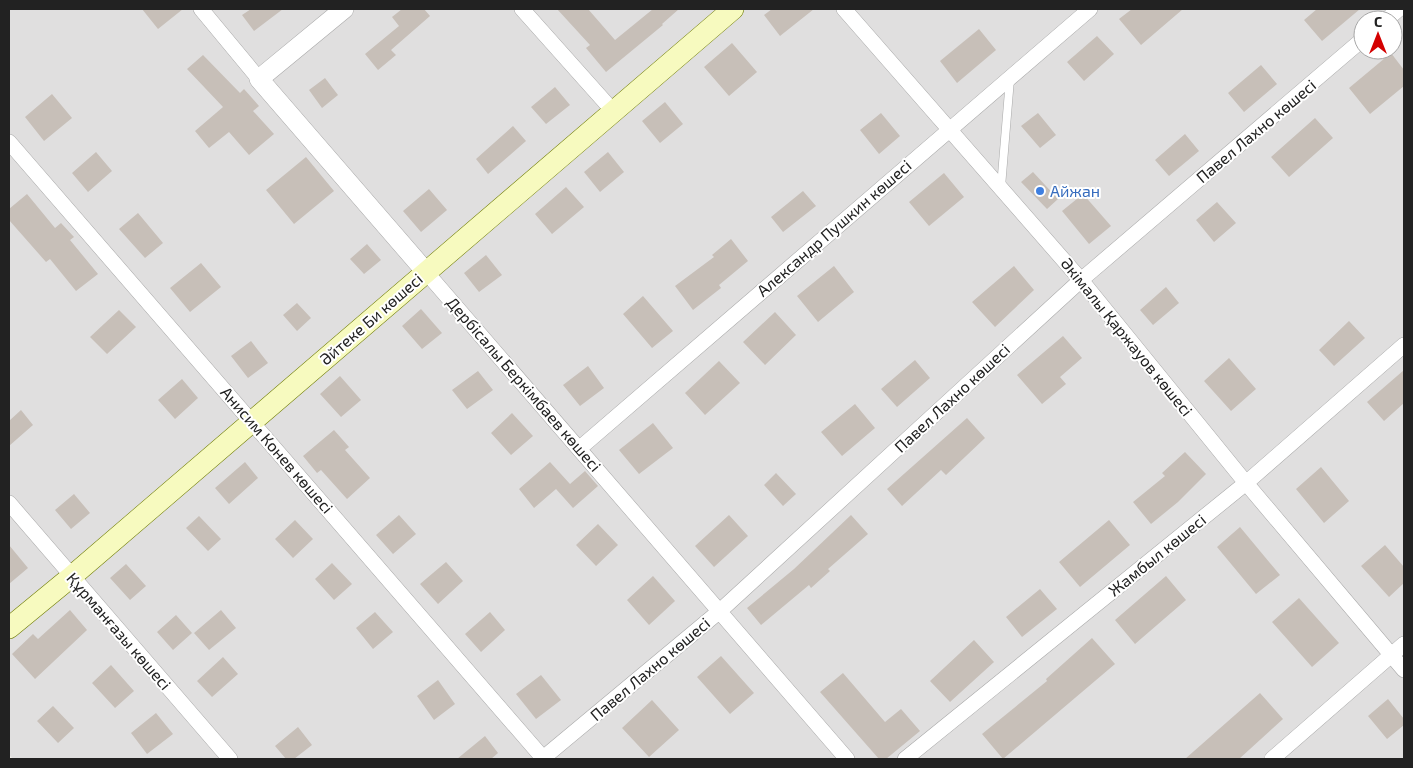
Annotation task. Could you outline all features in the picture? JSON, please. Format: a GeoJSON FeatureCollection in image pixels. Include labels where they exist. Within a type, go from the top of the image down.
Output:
{"type":"FeatureCollection","features":[{"type":"Feature","properties":{"kind":"main road","name":"Әйтеке Би көшесі"},"geometry":{"type":"LineString","coordinates":[[9,628],[71,577],[733,9]]}},
{"type":"Feature","properties":{"kind":"street","name":"Дербісалы Беркімбаев көшесі"},"geometry":{"type":"LineString","coordinates":[[201,9],[259,79],[721,610],[847,759]]}},
{"type":"Feature","properties":{"kind":"street"},"geometry":{"type":"LineString","coordinates":[[259,79],[344,9]]}},
{"type":"Feature","properties":{"kind":"street"},"geometry":{"type":"LineString","coordinates":[[522,9],[613,111]]}},
{"type":"Feature","properties":{"kind":"street","name":"Әкімалы Қаржауов көшесі"},"geometry":{"type":"LineString","coordinates":[[844,9],[1081,280],[1246,483],[1404,670]]}},
{"type":"Feature","properties":{"kind":"street","name":"Александр Пушкин көшесі"},"geometry":{"type":"LineString","coordinates":[[580,448],[1090,9]]}},
{"type":"Feature","properties":{"kind":"street","name":"Павел Лахно көшесі"},"geometry":{"type":"LineString","coordinates":[[543,759],[721,610],[1081,280],[1353,48]]}},
{"type":"Feature","properties":{"kind":"street","name":"Анисим Конев көшесі"},"geometry":{"type":"LineString","coordinates":[[9,142],[253,421],[543,759]]}},
{"type":"Feature","properties":{"kind":"street","name":"Жамбыл көшесі"},"geometry":{"type":"LineString","coordinates":[[905,759],[1246,483],[1404,345]]}},
{"type":"Feature","properties":{"kind":"street","name":"Құрманғазы көшесі"},"geometry":{"type":"LineString","coordinates":[[9,503],[230,759]]}},
{"type":"Feature","properties":{"kind":"street"},"geometry":{"type":"LineString","coordinates":[[1272,759],[1404,644]]}},
{"type":"Feature","properties":{"kind":"lane"},"geometry":{"type":"LineString","coordinates":[[1001,188],[1010,77]]}},
{"type":"Feature","properties":{"kind":"shaded area"},"geometry":{"type":"Polygon","coordinates":[[[9,9],[1404,9],[1404,759],[13,759],[9,755],[9,9]]]}},
{"type":"Feature","properties":{"kind":"building"},"geometry":{"type":"Polygon","coordinates":[[[142,9],[183,9],[158,29],[142,9]]]}},
{"type":"Feature","properties":{"kind":"building"},"geometry":{"type":"Polygon","coordinates":[[[251,9],[283,9],[254,31],[242,15],[251,9]]]}},
{"type":"Feature","properties":{"kind":"building"},"geometry":{"type":"Polygon","coordinates":[[[402,9],[424,9],[430,16],[391,50],[396,55],[378,70],[365,54],[399,26],[392,17],[402,9]]]}},
{"type":"Feature","properties":{"kind":"building"},"geometry":{"type":"Polygon","coordinates":[[[557,9],[588,9],[615,40],[653,9],[679,9],[663,25],[606,72],[586,48],[590,45],[557,9]]]}},
{"type":"Feature","properties":{"kind":"building"},"geometry":{"type":"Polygon","coordinates":[[[772,9],[814,9],[780,36],[764,15],[772,9]]]}},
{"type":"Feature","properties":{"kind":"building"},"geometry":{"type":"Polygon","coordinates":[[[1132,9],[1183,9],[1141,45],[1119,19],[1132,9]]]}},
{"type":"Feature","properties":{"kind":"building"},"geometry":{"type":"Polygon","coordinates":[[[1317,9],[1360,9],[1353,10],[1353,15],[1322,41],[1304,20],[1317,9]]]}},
{"type":"Feature","properties":{"kind":"building"},"geometry":{"type":"Polygon","coordinates":[[[979,29],[996,50],[957,83],[940,61],[979,29]]]}},
{"type":"Feature","properties":{"kind":"building"},"geometry":{"type":"Polygon","coordinates":[[[1097,36],[1114,54],[1084,81],[1067,62],[1097,36]]]}},
{"type":"Feature","properties":{"kind":"building"},"geometry":{"type":"Polygon","coordinates":[[[732,43],[757,72],[729,96],[704,67],[732,43]]]}},
{"type":"Feature","properties":{"kind":"building"},"geometry":{"type":"Polygon","coordinates":[[[203,55],[240,93],[244,89],[259,106],[253,111],[274,134],[249,155],[229,132],[209,148],[195,131],[223,107],[187,69],[203,55]]]}},
{"type":"Feature","properties":{"kind":"building"},"geometry":{"type":"Polygon","coordinates":[[[1383,60],[1396,60],[1404,70],[1404,86],[1370,114],[1349,88],[1383,60]]]}},
{"type":"Feature","properties":{"kind":"building"},"geometry":{"type":"Polygon","coordinates":[[[1261,65],[1277,84],[1244,112],[1228,93],[1261,65]]]}},
{"type":"Feature","properties":{"kind":"building"},"geometry":{"type":"Polygon","coordinates":[[[325,78],[338,95],[322,108],[309,90],[325,78]]]}},
{"type":"Feature","properties":{"kind":"building"},"geometry":{"type":"Polygon","coordinates":[[[555,87],[570,105],[546,124],[531,107],[555,87]]]}},
{"type":"Feature","properties":{"kind":"building"},"geometry":{"type":"Polygon","coordinates":[[[52,94],[72,118],[44,141],[25,117],[52,94]]]}},
{"type":"Feature","properties":{"kind":"building"},"geometry":{"type":"Polygon","coordinates":[[[665,102],[683,124],[660,143],[642,121],[665,102]]]}},
{"type":"Feature","properties":{"kind":"building"},"geometry":{"type":"Polygon","coordinates":[[[881,113],[900,136],[879,154],[860,130],[881,113]]]}},
{"type":"Feature","properties":{"kind":"building"},"geometry":{"type":"Polygon","coordinates":[[[1038,113],[1056,135],[1040,148],[1021,126],[1038,113]]]}},
{"type":"Feature","properties":{"kind":"building"},"geometry":{"type":"Polygon","coordinates":[[[1315,118],[1333,138],[1289,177],[1271,157],[1315,118]]]}},
{"type":"Feature","properties":{"kind":"building"},"geometry":{"type":"Polygon","coordinates":[[[513,126],[526,141],[488,174],[476,159],[513,126]]]}},
{"type":"Feature","properties":{"kind":"building"},"geometry":{"type":"Polygon","coordinates":[[[1185,134],[1199,151],[1169,176],[1155,160],[1185,134]]]}},
{"type":"Feature","properties":{"kind":"building"},"geometry":{"type":"Polygon","coordinates":[[[96,152],[112,171],[88,192],[72,173],[96,152]]]}},
{"type":"Feature","properties":{"kind":"building"},"geometry":{"type":"Polygon","coordinates":[[[608,152],[624,172],[600,192],[584,172],[608,152]]]}},
{"type":"Feature","properties":{"kind":"building"},"geometry":{"type":"Polygon","coordinates":[[[306,157],[334,191],[294,224],[266,190],[306,157]]]}},
{"type":"Feature","properties":{"kind":"building","name":"Айжан"},"geometry":{"type":"Polygon","coordinates":[[[1033,172],[1058,199],[1047,209],[1021,182],[1033,172]]]}},
{"type":"Feature","properties":{"kind":"building"},"geometry":{"type":"Polygon","coordinates":[[[944,173],[964,197],[929,226],[909,202],[944,173]]]}},
{"type":"Feature","properties":{"kind":"building"},"geometry":{"type":"Polygon","coordinates":[[[566,187],[584,207],[552,234],[535,214],[566,187]]]}},
{"type":"Feature","properties":{"kind":"building"},"geometry":{"type":"Polygon","coordinates":[[[429,189],[447,210],[421,232],[403,211],[429,189]]]}},
{"type":"Feature","properties":{"kind":"building"},"geometry":{"type":"Polygon","coordinates":[[[803,191],[816,206],[783,232],[771,217],[803,191]]]}},
{"type":"Feature","properties":{"kind":"building"},"geometry":{"type":"Polygon","coordinates":[[[27,194],[55,228],[61,223],[74,237],[70,240],[98,274],[76,291],[50,259],[46,262],[9,220],[9,209],[27,194]]]}},
{"type":"Feature","properties":{"kind":"building"},"geometry":{"type":"Polygon","coordinates":[[[1083,194],[1111,226],[1089,244],[1062,211],[1083,194]]]}},
{"type":"Feature","properties":{"kind":"building"},"geometry":{"type":"Polygon","coordinates":[[[1217,202],[1236,223],[1214,242],[1196,220],[1217,202]]]}},
{"type":"Feature","properties":{"kind":"building"},"geometry":{"type":"Polygon","coordinates":[[[138,213],[163,243],[145,258],[119,229],[138,213]]]}},
{"type":"Feature","properties":{"kind":"building"},"geometry":{"type":"Polygon","coordinates":[[[731,239],[748,261],[719,285],[721,288],[693,310],[675,286],[714,257],[712,255],[731,239]]]}},
{"type":"Feature","properties":{"kind":"building"},"geometry":{"type":"Polygon","coordinates":[[[367,244],[381,260],[364,274],[350,259],[367,244]]]}},
{"type":"Feature","properties":{"kind":"building"},"geometry":{"type":"Polygon","coordinates":[[[486,255],[502,275],[479,292],[464,273],[486,255]]]}},
{"type":"Feature","properties":{"kind":"building"},"geometry":{"type":"Polygon","coordinates":[[[201,263],[221,287],[190,312],[170,288],[201,263]]]}},
{"type":"Feature","properties":{"kind":"building"},"geometry":{"type":"Polygon","coordinates":[[[834,266],[854,292],[818,322],[797,296],[834,266]]]}},
{"type":"Feature","properties":{"kind":"building"},"geometry":{"type":"Polygon","coordinates":[[[1014,266],[1034,290],[995,327],[972,302],[1014,266]]]}},
{"type":"Feature","properties":{"kind":"building"},"geometry":{"type":"Polygon","coordinates":[[[1166,287],[1179,303],[1153,325],[1140,310],[1166,287]]]}},
{"type":"Feature","properties":{"kind":"building"},"geometry":{"type":"Polygon","coordinates":[[[643,296],[673,331],[652,348],[623,314],[643,296]]]}},
{"type":"Feature","properties":{"kind":"building"},"geometry":{"type":"Polygon","coordinates":[[[297,303],[311,318],[297,331],[283,315],[297,303]]]}},
{"type":"Feature","properties":{"kind":"building"},"geometry":{"type":"Polygon","coordinates":[[[421,309],[442,333],[422,349],[402,326],[421,309]]]}},
{"type":"Feature","properties":{"kind":"building"},"geometry":{"type":"Polygon","coordinates":[[[119,310],[136,327],[107,354],[90,337],[119,310]]]}},
{"type":"Feature","properties":{"kind":"building"},"geometry":{"type":"Polygon","coordinates":[[[775,312],[796,335],[765,365],[743,342],[775,312]]]}},
{"type":"Feature","properties":{"kind":"building"},"geometry":{"type":"Polygon","coordinates":[[[1349,321],[1365,338],[1334,366],[1319,350],[1349,321]]]}},
{"type":"Feature","properties":{"kind":"building"},"geometry":{"type":"Polygon","coordinates":[[[1063,336],[1082,358],[1060,377],[1066,384],[1042,404],[1017,375],[1063,336]]]}},
{"type":"Feature","properties":{"kind":"building"},"geometry":{"type":"Polygon","coordinates":[[[251,341],[268,363],[248,378],[231,356],[251,341]]]}},
{"type":"Feature","properties":{"kind":"building"},"geometry":{"type":"Polygon","coordinates":[[[1229,358],[1256,389],[1231,411],[1204,381],[1229,358]]]}},
{"type":"Feature","properties":{"kind":"building"},"geometry":{"type":"Polygon","coordinates":[[[915,360],[930,378],[897,407],[881,389],[915,360]]]}},
{"type":"Feature","properties":{"kind":"building"},"geometry":{"type":"Polygon","coordinates":[[[719,361],[740,383],[705,415],[685,393],[719,361]]]}},
{"type":"Feature","properties":{"kind":"building"},"geometry":{"type":"Polygon","coordinates":[[[588,366],[604,388],[580,406],[563,385],[588,366]]]}},
{"type":"Feature","properties":{"kind":"building"},"geometry":{"type":"Polygon","coordinates":[[[1404,370],[1404,403],[1384,421],[1367,402],[1404,370]]]}},
{"type":"Feature","properties":{"kind":"building"},"geometry":{"type":"Polygon","coordinates":[[[478,371],[493,390],[467,409],[452,390],[478,371]]]}},
{"type":"Feature","properties":{"kind":"building"},"geometry":{"type":"Polygon","coordinates":[[[340,376],[361,400],[341,417],[320,394],[340,376]]]}},
{"type":"Feature","properties":{"kind":"building"},"geometry":{"type":"Polygon","coordinates":[[[182,379],[198,398],[175,419],[158,400],[182,379]]]}},
{"type":"Feature","properties":{"kind":"building"},"geometry":{"type":"Polygon","coordinates":[[[855,404],[875,428],[842,456],[821,432],[855,404]]]}},
{"type":"Feature","properties":{"kind":"building"},"geometry":{"type":"Polygon","coordinates":[[[21,410],[33,425],[9,446],[9,421],[21,410]]]}},
{"type":"Feature","properties":{"kind":"building"},"geometry":{"type":"Polygon","coordinates":[[[512,413],[533,436],[511,455],[491,433],[512,413]]]}},
{"type":"Feature","properties":{"kind":"building"},"geometry":{"type":"Polygon","coordinates":[[[967,418],[985,438],[946,475],[941,470],[902,506],[887,489],[967,418]]]}},
{"type":"Feature","properties":{"kind":"building"},"geometry":{"type":"Polygon","coordinates":[[[653,423],[673,448],[639,474],[619,450],[653,423]]]}},
{"type":"Feature","properties":{"kind":"building"},"geometry":{"type":"Polygon","coordinates":[[[334,430],[349,447],[345,450],[370,478],[347,499],[321,470],[317,473],[303,456],[334,430]]]}},
{"type":"Feature","properties":{"kind":"building"},"geometry":{"type":"Polygon","coordinates":[[[1185,452],[1206,474],[1178,502],[1151,524],[1133,502],[1165,476],[1162,473],[1185,452]]]}},
{"type":"Feature","properties":{"kind":"building"},"geometry":{"type":"Polygon","coordinates":[[[245,462],[258,478],[229,504],[215,488],[245,462]]]}},
{"type":"Feature","properties":{"kind":"building"},"geometry":{"type":"Polygon","coordinates":[[[550,462],[570,484],[585,471],[598,486],[573,508],[556,489],[534,508],[519,489],[550,462]]]}},
{"type":"Feature","properties":{"kind":"building"},"geometry":{"type":"Polygon","coordinates":[[[1321,467],[1349,501],[1324,523],[1296,489],[1321,467]]]}},
{"type":"Feature","properties":{"kind":"building"},"geometry":{"type":"Polygon","coordinates":[[[776,473],[796,494],[783,506],[764,485],[776,473]]]}},
{"type":"Feature","properties":{"kind":"building"},"geometry":{"type":"Polygon","coordinates":[[[74,494],[90,513],[71,529],[55,510],[74,494]]]}},
{"type":"Feature","properties":{"kind":"building"},"geometry":{"type":"Polygon","coordinates":[[[399,515],[416,534],[393,554],[376,535],[399,515]]]}},
{"type":"Feature","properties":{"kind":"building"},"geometry":{"type":"Polygon","coordinates":[[[729,515],[748,536],[714,567],[695,546],[729,515]]]}},
{"type":"Feature","properties":{"kind":"building"},"geometry":{"type":"Polygon","coordinates":[[[851,515],[868,534],[828,569],[830,571],[811,588],[809,585],[761,625],[747,608],[794,569],[851,515]]]}},
{"type":"Feature","properties":{"kind":"building"},"geometry":{"type":"Polygon","coordinates":[[[199,516],[221,539],[208,551],[186,528],[199,516]]]}},
{"type":"Feature","properties":{"kind":"building"},"geometry":{"type":"Polygon","coordinates":[[[295,520],[313,539],[293,558],[275,539],[295,520]]]}},
{"type":"Feature","properties":{"kind":"building"},"geometry":{"type":"Polygon","coordinates":[[[1109,520],[1130,545],[1080,587],[1059,562],[1109,520]]]}},
{"type":"Feature","properties":{"kind":"building"},"geometry":{"type":"Polygon","coordinates":[[[598,524],[618,545],[596,566],[576,545],[598,524]]]}},
{"type":"Feature","properties":{"kind":"building"},"geometry":{"type":"Polygon","coordinates":[[[1240,527],[1280,575],[1256,594],[1217,547],[1240,527]]]}},
{"type":"Feature","properties":{"kind":"building"},"geometry":{"type":"Polygon","coordinates":[[[9,545],[28,568],[9,584],[9,545]]]}},
{"type":"Feature","properties":{"kind":"building"},"geometry":{"type":"Polygon","coordinates":[[[1385,545],[1404,567],[1404,583],[1389,597],[1361,566],[1385,545]]]}},
{"type":"Feature","properties":{"kind":"building"},"geometry":{"type":"Polygon","coordinates":[[[446,562],[463,581],[438,604],[420,584],[446,562]]]}},
{"type":"Feature","properties":{"kind":"building"},"geometry":{"type":"Polygon","coordinates":[[[332,563],[352,584],[334,600],[315,579],[332,563]]]}},
{"type":"Feature","properties":{"kind":"building"},"geometry":{"type":"Polygon","coordinates":[[[126,564],[146,586],[130,600],[110,578],[126,564]]]}},
{"type":"Feature","properties":{"kind":"building"},"geometry":{"type":"Polygon","coordinates":[[[653,576],[675,601],[649,625],[627,600],[653,576]]]}},
{"type":"Feature","properties":{"kind":"building"},"geometry":{"type":"Polygon","coordinates":[[[1166,576],[1186,600],[1135,644],[1115,620],[1166,576]]]}},
{"type":"Feature","properties":{"kind":"building"},"geometry":{"type":"Polygon","coordinates":[[[1040,589],[1057,609],[1022,637],[1006,617],[1040,589]]]}},
{"type":"Feature","properties":{"kind":"building"},"geometry":{"type":"Polygon","coordinates":[[[1299,598],[1339,643],[1312,667],[1272,622],[1299,598]]]}},
{"type":"Feature","properties":{"kind":"building"},"geometry":{"type":"Polygon","coordinates":[[[70,610],[87,630],[35,679],[12,654],[33,634],[38,639],[70,610]]]}},
{"type":"Feature","properties":{"kind":"building"},"geometry":{"type":"Polygon","coordinates":[[[221,610],[236,628],[209,650],[194,633],[221,610]]]}},
{"type":"Feature","properties":{"kind":"building"},"geometry":{"type":"Polygon","coordinates":[[[375,612],[393,632],[373,649],[356,628],[375,612]]]}},
{"type":"Feature","properties":{"kind":"building"},"geometry":{"type":"Polygon","coordinates":[[[490,612],[505,630],[481,652],[465,634],[490,612]]]}},
{"type":"Feature","properties":{"kind":"building"},"geometry":{"type":"Polygon","coordinates":[[[176,615],[192,633],[173,650],[157,632],[176,615]]]}},
{"type":"Feature","properties":{"kind":"building"},"geometry":{"type":"Polygon","coordinates":[[[1092,638],[1115,664],[1003,759],[982,734],[1047,681],[1046,679],[1092,638]]]}},
{"type":"Feature","properties":{"kind":"building"},"geometry":{"type":"Polygon","coordinates":[[[974,640],[994,662],[950,702],[930,681],[974,640]]]}},
{"type":"Feature","properties":{"kind":"building"},"geometry":{"type":"Polygon","coordinates":[[[721,656],[754,693],[730,714],[697,677],[721,656]]]}},
{"type":"Feature","properties":{"kind":"building"},"geometry":{"type":"Polygon","coordinates":[[[223,657],[238,674],[212,697],[197,681],[223,657]]]}},
{"type":"Feature","properties":{"kind":"building"},"geometry":{"type":"Polygon","coordinates":[[[111,665],[134,691],[115,708],[92,683],[111,665]]]}},
{"type":"Feature","properties":{"kind":"building"},"geometry":{"type":"Polygon","coordinates":[[[843,673],[885,722],[901,709],[920,731],[886,759],[879,759],[820,692],[843,673]]]}},
{"type":"Feature","properties":{"kind":"building"},"geometry":{"type":"Polygon","coordinates":[[[541,675],[561,700],[536,719],[516,694],[541,675]]]}},
{"type":"Feature","properties":{"kind":"building"},"geometry":{"type":"Polygon","coordinates":[[[438,680],[455,704],[434,720],[417,696],[438,680]]]}},
{"type":"Feature","properties":{"kind":"building"},"geometry":{"type":"Polygon","coordinates":[[[1260,693],[1283,719],[1239,759],[1185,759],[1260,693]]]}},
{"type":"Feature","properties":{"kind":"building"},"geometry":{"type":"Polygon","coordinates":[[[1388,699],[1404,719],[1404,725],[1387,739],[1368,716],[1388,699]]]}},
{"type":"Feature","properties":{"kind":"building"},"geometry":{"type":"Polygon","coordinates":[[[652,700],[679,730],[649,757],[622,728],[652,700]]]}},
{"type":"Feature","properties":{"kind":"building"},"geometry":{"type":"Polygon","coordinates":[[[53,706],[74,728],[58,743],[37,721],[53,706]]]}},
{"type":"Feature","properties":{"kind":"building"},"geometry":{"type":"Polygon","coordinates":[[[156,713],[173,734],[147,754],[131,733],[156,713]]]}},
{"type":"Feature","properties":{"kind":"building"},"geometry":{"type":"Polygon","coordinates":[[[298,727],[312,745],[294,759],[286,759],[275,746],[298,727]]]}},
{"type":"Feature","properties":{"kind":"building"},"geometry":{"type":"Polygon","coordinates":[[[485,736],[498,753],[491,759],[457,759],[485,736]]]}},
{"type":"Feature","properties":{"kind":"place","name":"Айжан"},"geometry":{"type":"Point","coordinates":[1040,191]}}]}
